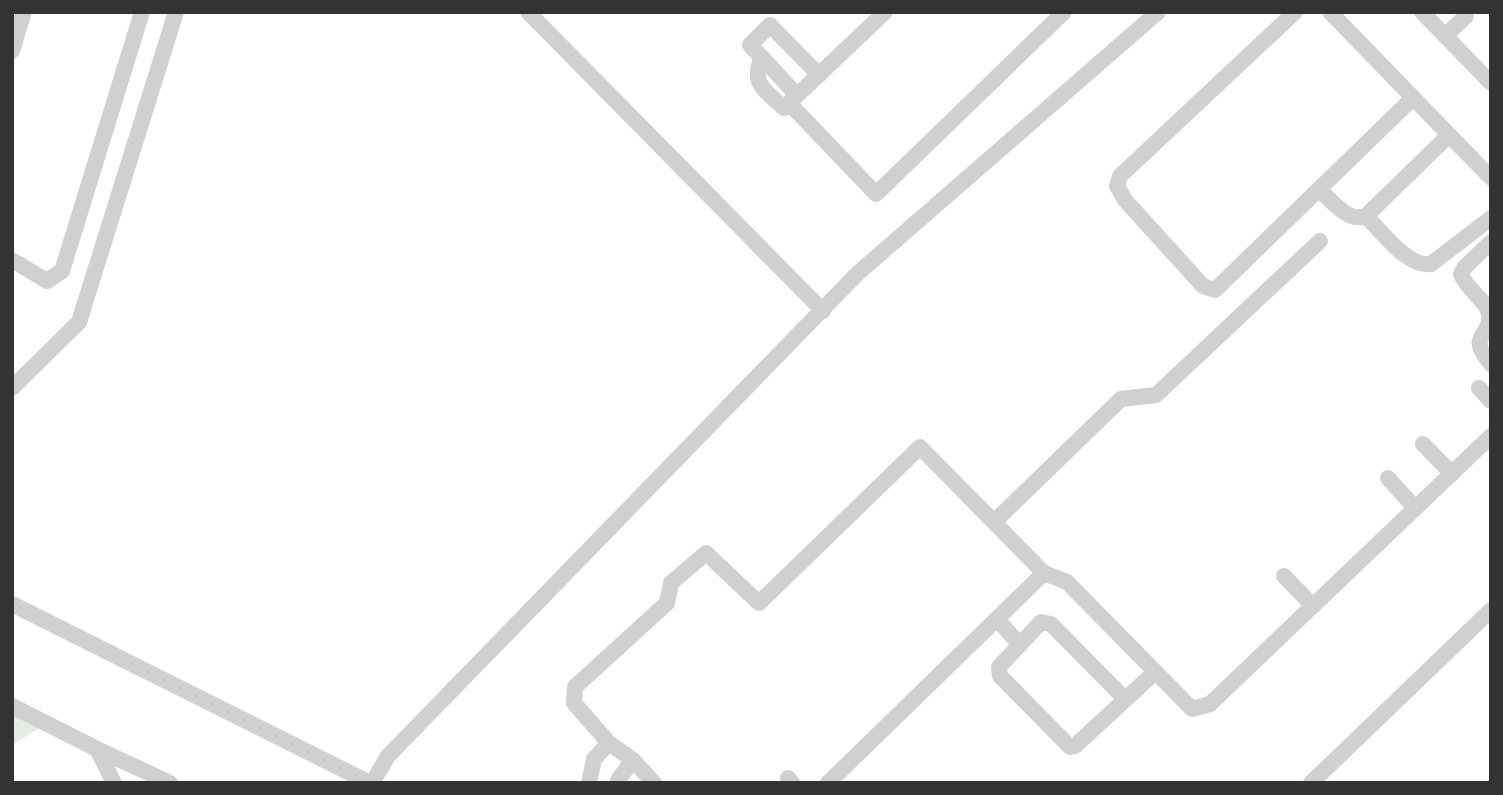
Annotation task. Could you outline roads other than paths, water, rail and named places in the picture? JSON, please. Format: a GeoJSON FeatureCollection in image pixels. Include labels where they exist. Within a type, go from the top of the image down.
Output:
{"type":"FeatureCollection","features":[{"type":"Feature","properties":{"kind":"street"},"geometry":{"type":"LineString","coordinates":[[12,51],[24,12]]}},
{"type":"Feature","properties":{"kind":"street"},"geometry":{"type":"LineString","coordinates":[[12,260],[47,282],[62,271],[142,12]]}},
{"type":"Feature","properties":{"kind":"street"},"geometry":{"type":"LineString","coordinates":[[12,388],[79,322],[176,12]]}},
{"type":"Feature","properties":{"kind":"street"},"geometry":{"type":"LineString","coordinates":[[528,12],[822,311]]}},
{"type":"Feature","properties":{"kind":"street"},"geometry":{"type":"LineString","coordinates":[[793,99],[886,12]]}},
{"type":"Feature","properties":{"kind":"street"},"geometry":{"type":"LineString","coordinates":[[818,75],[771,26],[750,45],[876,194],[1064,12]]}},
{"type":"Feature","properties":{"kind":"street"},"geometry":{"type":"LineString","coordinates":[[12,604],[371,783],[388,756],[857,274],[1158,12]]}},
{"type":"Feature","properties":{"kind":"street"},"geometry":{"type":"LineString","coordinates":[[1294,12],[1120,176],[1117,186],[1125,200],[1203,286],[1215,290],[1413,98]]}},
{"type":"Feature","properties":{"kind":"street"},"geometry":{"type":"LineString","coordinates":[[1330,12],[1491,178]]}},
{"type":"Feature","properties":{"kind":"street"},"geometry":{"type":"LineString","coordinates":[[1422,12],[1491,83]]}},
{"type":"Feature","properties":{"kind":"street"},"geometry":{"type":"LineString","coordinates":[[1445,36],[1466,16],[1466,12]]}},
{"type":"Feature","properties":{"kind":"street"},"geometry":{"type":"LineString","coordinates":[[1319,189],[1349,215],[1359,218],[1366,216],[1449,135]]}},
{"type":"Feature","properties":{"kind":"street"},"geometry":{"type":"LineString","coordinates":[[1366,216],[1409,260],[1423,266],[1431,264],[1491,218]]}},
{"type":"Feature","properties":{"kind":"street"},"geometry":{"type":"LineString","coordinates":[[994,522],[1121,399],[1156,395],[1320,241]]}},
{"type":"Feature","properties":{"kind":"street"},"geometry":{"type":"LineString","coordinates":[[1491,242],[1461,274],[1464,283],[1489,310],[1490,318],[1478,342],[1480,350],[1491,364]]}},
{"type":"Feature","properties":{"kind":"street"},"geometry":{"type":"LineString","coordinates":[[1479,388],[1491,401]]}},
{"type":"Feature","properties":{"kind":"street"},"geometry":{"type":"LineString","coordinates":[[654,783],[633,760],[610,743],[574,703],[575,687],[667,603],[671,583],[706,553],[759,603],[920,447],[1044,573],[1067,582],[1192,709],[1210,704],[1491,436]]}},
{"type":"Feature","properties":{"kind":"street"},"geometry":{"type":"LineString","coordinates":[[1423,444],[1452,474]]}},
{"type":"Feature","properties":{"kind":"street"},"geometry":{"type":"LineString","coordinates":[[1388,478],[1415,508]]}},
{"type":"Feature","properties":{"kind":"street"},"geometry":{"type":"LineString","coordinates":[[828,783],[1044,573]]}},
{"type":"Feature","properties":{"kind":"street"},"geometry":{"type":"LineString","coordinates":[[1284,576],[1313,606]]}},
{"type":"Feature","properties":{"kind":"street"},"geometry":{"type":"LineString","coordinates":[[1311,783],[1491,610]]}},
{"type":"Feature","properties":{"kind":"street"},"geometry":{"type":"LineString","coordinates":[[997,619],[1020,645]]}},
{"type":"Feature","properties":{"kind":"street"},"geometry":{"type":"LineString","coordinates":[[1124,698],[1051,624],[1041,622],[999,667],[1000,676],[1066,745],[1075,747],[1124,698],[1154,673]]}},
{"type":"Feature","properties":{"kind":"street"},"geometry":{"type":"LineString","coordinates":[[12,706],[170,783]]}},
{"type":"Feature","properties":{"kind":"street"},"geometry":{"type":"LineString","coordinates":[[589,783],[594,759],[610,743]]}},
{"type":"Feature","properties":{"kind":"street"},"geometry":{"type":"LineString","coordinates":[[97,749],[114,783]]}},
{"type":"Feature","properties":{"kind":"street"},"geometry":{"type":"LineString","coordinates":[[618,780],[633,760]]}},
{"type":"Feature","properties":{"kind":"street"},"geometry":{"type":"LineString","coordinates":[[122,783],[129,771],[136,767]]}}]}
